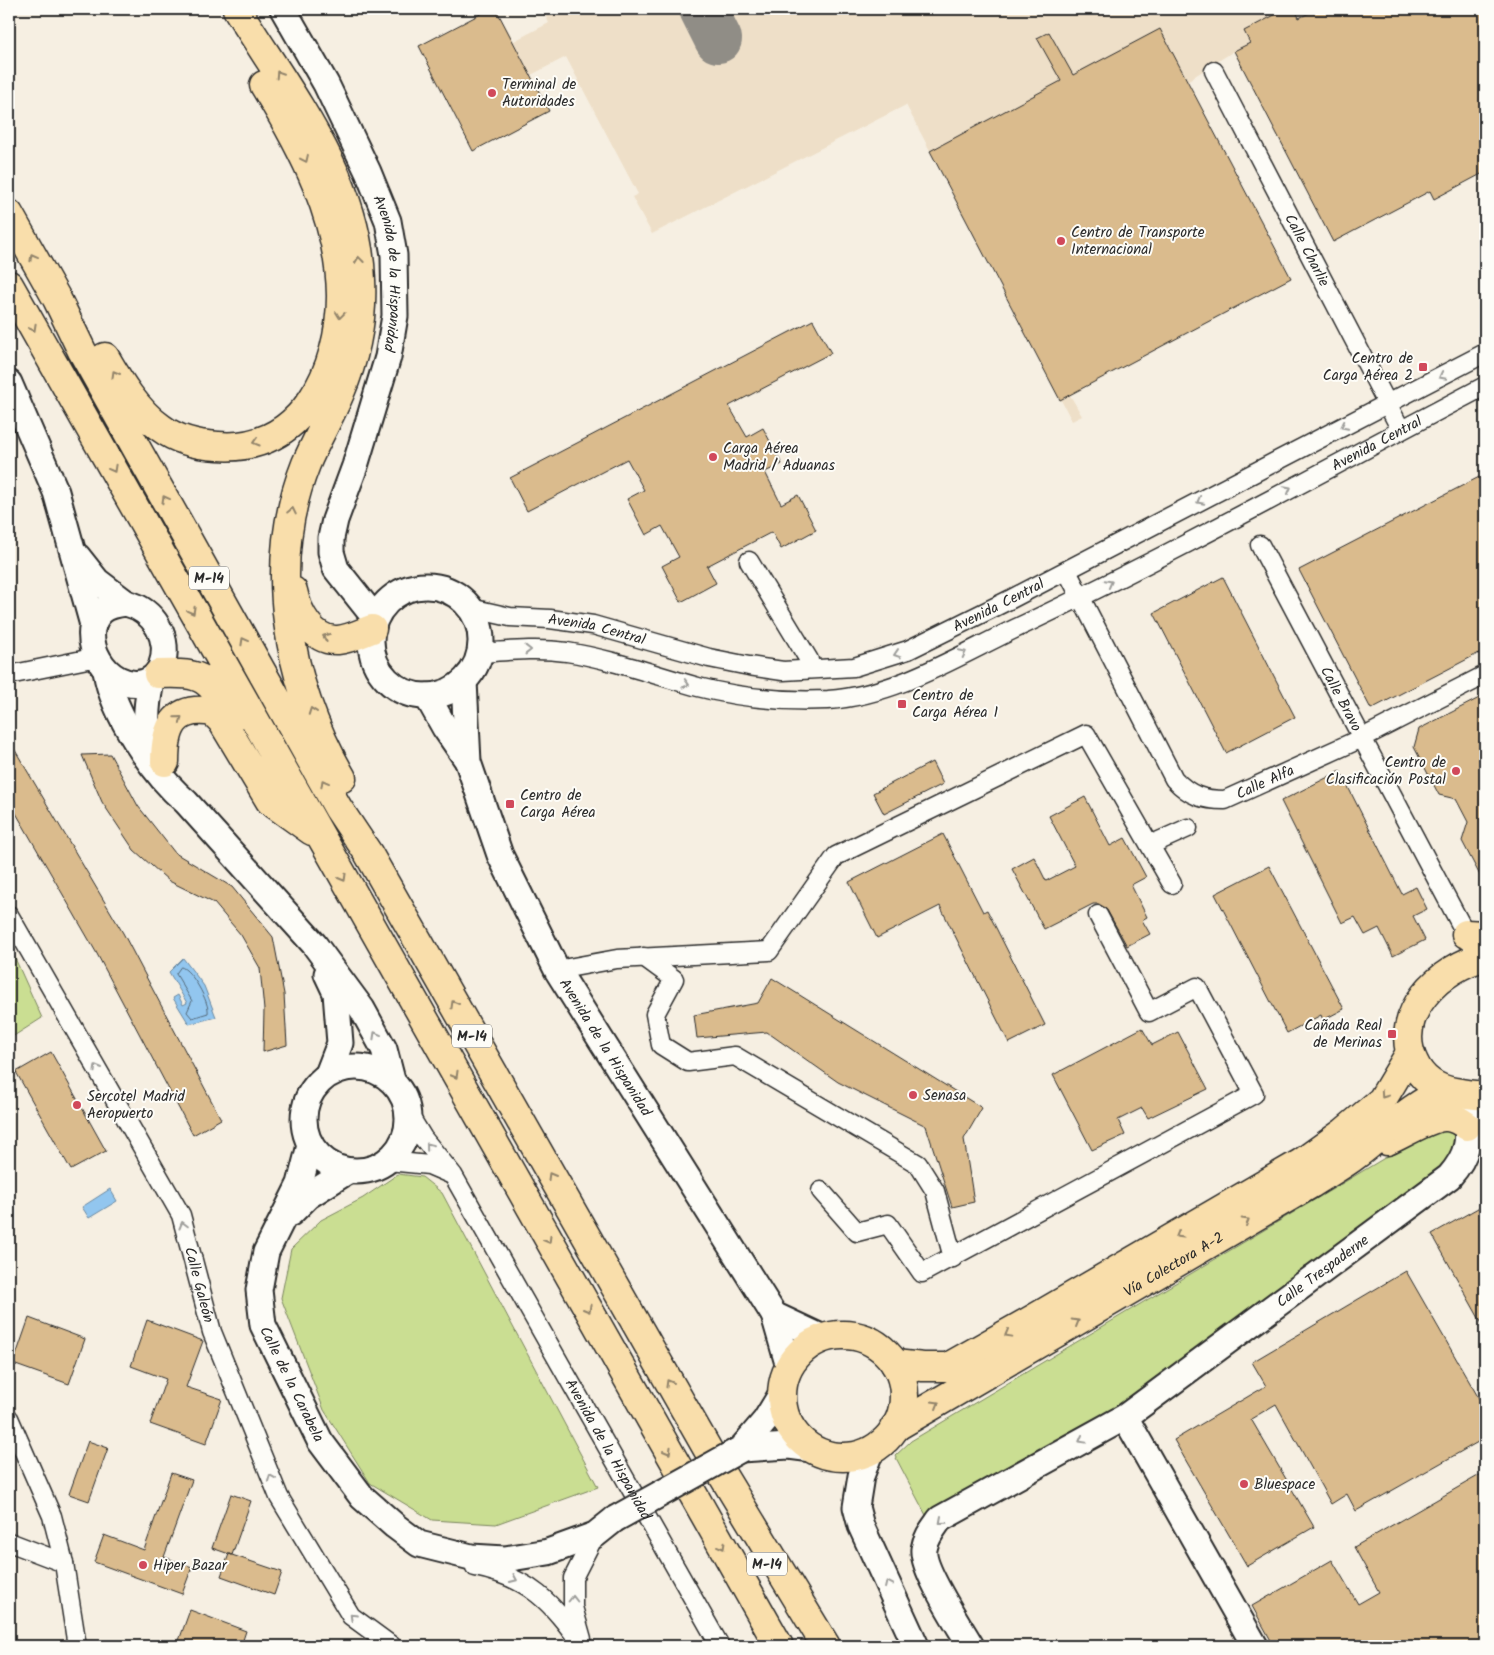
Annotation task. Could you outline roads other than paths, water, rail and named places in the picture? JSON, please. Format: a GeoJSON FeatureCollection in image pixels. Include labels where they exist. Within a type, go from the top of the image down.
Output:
{"type":"FeatureCollection","features":[{"type":"Feature","properties":{"kind":"main road"},"geometry":{"type":"LineString","coordinates":[[56,299],[95,340],[120,382],[144,413],[162,429],[180,438],[202,444],[228,447],[258,442],[276,434],[301,416],[319,390],[332,355],[340,312],[339,268],[329,217],[299,146],[218,9]]}},
{"type":"Feature","properties":{"kind":"main road"},"geometry":{"type":"LineString","coordinates":[[237,9],[305,115],[331,166],[350,217],[362,280],[361,309],[350,368],[340,394],[306,464],[291,510],[285,560],[286,614],[301,679],[329,756],[349,790],[368,853]]}},
{"type":"Feature","properties":{"kind":"main road","name":"M-14"},"geometry":{"type":"LineString","coordinates":[[9,214],[56,299],[82,351],[333,799],[368,853],[575,1219],[727,1482],[808,1646]]}},
{"type":"Feature","properties":{"kind":"main road","name":"M-14"},"geometry":{"type":"LineString","coordinates":[[9,285],[778,1646]]}},
{"type":"Feature","properties":{"kind":"main road"},"geometry":{"type":"LineString","coordinates":[[285,560],[298,610],[310,627],[318,634],[326,638],[339,640],[373,623]]}},
{"type":"Feature","properties":{"kind":"main road"},"geometry":{"type":"LineString","coordinates":[[154,677],[186,673],[201,678],[216,689],[255,757],[288,780]]}},
{"type":"Feature","properties":{"kind":"main road"},"geometry":{"type":"LineString","coordinates":[[165,762],[165,740],[171,725],[179,716],[196,710],[212,712],[222,720],[270,801],[319,836]]}},
{"type":"Feature","properties":{"kind":"main road"},"geometry":{"type":"LineString","coordinates":[[1466,1093],[1432,1084],[1419,1072],[1410,1053],[1408,1035],[1413,1013],[1424,997],[1436,983],[1478,946]]}},
{"type":"Feature","properties":{"kind":"main road","name":"Vía Colectora A-2"},"geometry":{"type":"LineString","coordinates":[[895,1364],[924,1367],[948,1366],[1033,1320],[1301,1163],[1344,1132],[1382,1100],[1410,1053]]}},
{"type":"Feature","properties":{"kind":"main road","name":"Vía Colectora A-2"},"geometry":{"type":"LineString","coordinates":[[894,1428],[1356,1156],[1398,1118],[1426,1098],[1466,1093]]}},
{"type":"Feature","properties":{"kind":"main road"},"geometry":{"type":"LineString","coordinates":[[1356,1156],[1445,1116],[1457,1119],[1467,1126]]}},
{"type":"Feature","properties":{"kind":"main road"},"geometry":{"type":"LineString","coordinates":[[839,1335],[856,1336],[871,1342],[885,1351],[895,1364],[904,1396],[901,1413],[894,1428],[884,1441],[871,1450],[857,1455],[841,1457],[826,1455],[812,1449],[795,1434],[784,1415],[785,1380],[798,1355],[823,1338],[839,1335]]}},
{"type":"Feature","properties":{"kind":"main road"},"geometry":{"type":"LineString","coordinates":[[727,1482],[826,1646]]}},
{"type":"Feature","properties":{"kind":"street","name":"Avenida de la Hispanidad"},"geometry":{"type":"LineString","coordinates":[[283,9],[326,84],[368,172],[388,221],[394,255],[395,316],[388,357],[355,466],[335,520],[331,552]]}},
{"type":"Feature","properties":{"kind":"street","name":"Calle Charlie"},"geometry":{"type":"LineString","coordinates":[[1214,71],[1401,430]]}},
{"type":"Feature","properties":{"kind":"street","name":"Avenida Central"},"geometry":{"type":"LineString","coordinates":[[470,608],[510,617],[550,618],[593,625],[709,658],[749,666],[783,671],[854,668],[908,650],[1067,571],[1485,353]]}},
{"type":"Feature","properties":{"kind":"street"},"geometry":{"type":"LineString","coordinates":[[9,383],[56,492],[93,625],[92,640],[102,664],[110,692],[148,762],[169,788],[186,802],[314,944],[362,1009],[384,1050],[392,1080],[403,1096],[409,1115],[407,1133],[400,1149],[388,1162],[368,1171],[346,1172],[332,1167],[319,1158],[310,1146],[304,1126],[305,1106],[314,1088],[328,1074],[340,1043],[336,994],[314,944]]}},
{"type":"Feature","properties":{"kind":"street","name":"Avenida Central"},"geometry":{"type":"LineString","coordinates":[[480,653],[524,649],[569,652],[597,658],[701,688],[743,697],[780,701],[830,699],[876,692],[894,686],[1079,598],[1485,386]]}},
{"type":"Feature","properties":{"kind":"street","name":"Calle Bravo"},"geometry":{"type":"LineString","coordinates":[[1260,545],[1362,738],[1478,946]]}},
{"type":"Feature","properties":{"kind":"street"},"geometry":{"type":"LineString","coordinates":[[71,546],[84,568],[96,581],[126,602],[138,606],[160,629],[164,643],[164,659],[154,677],[146,711],[149,738],[165,762],[186,802]]}},
{"type":"Feature","properties":{"kind":"street"},"geometry":{"type":"LineString","coordinates":[[331,552],[355,576],[371,586],[401,593]]}},
{"type":"Feature","properties":{"kind":"street"},"geometry":{"type":"LineString","coordinates":[[331,552],[336,569],[357,593],[373,623]]}},
{"type":"Feature","properties":{"kind":"street"},"geometry":{"type":"LineString","coordinates":[[749,561],[809,660]]}},
{"type":"Feature","properties":{"kind":"street","name":"Calle Alfa"},"geometry":{"type":"LineString","coordinates":[[1067,571],[1079,598],[1174,779],[1184,790],[1206,800],[1225,800],[1362,738],[1485,675]]}},
{"type":"Feature","properties":{"kind":"street"},"geometry":{"type":"LineString","coordinates":[[413,587],[443,588],[458,596],[470,608],[478,622],[481,637],[480,653],[474,668],[464,681],[453,689],[427,696],[401,691],[379,671],[373,658],[370,644],[373,623],[382,609],[401,593],[413,587]]}},
{"type":"Feature","properties":{"kind":"street"},"geometry":{"type":"LineString","coordinates":[[93,625],[100,612],[112,605],[126,602]]}},
{"type":"Feature","properties":{"kind":"street"},"geometry":{"type":"LineString","coordinates":[[9,675],[102,664],[122,682],[137,684],[154,677]]}},
{"type":"Feature","properties":{"kind":"street","name":"Avenida de la Hispanidad"},"geometry":{"type":"LineString","coordinates":[[464,681],[468,762]]}},
{"type":"Feature","properties":{"kind":"street","name":"Avenida de la Hispanidad"},"geometry":{"type":"LineString","coordinates":[[427,696],[445,728],[468,762],[500,855],[556,970],[774,1315],[785,1380]]}},
{"type":"Feature","properties":{"kind":"street"},"geometry":{"type":"LineString","coordinates":[[556,970],[617,958],[769,951],[836,856],[1086,734],[1172,884]]}},
{"type":"Feature","properties":{"kind":"street"},"geometry":{"type":"LineString","coordinates":[[1150,845],[1188,828]]}},
{"type":"Feature","properties":{"kind":"street","name":"Calle Galeón"},"geometry":{"type":"LineString","coordinates":[[9,915],[181,1215],[212,1332],[279,1497],[350,1616],[392,1646]]}},
{"type":"Feature","properties":{"kind":"street"},"geometry":{"type":"LineString","coordinates":[[821,1190],[858,1232],[888,1224],[922,1273],[953,1258],[1254,1094],[1197,988],[1149,1012],[1098,915]]}},
{"type":"Feature","properties":{"kind":"street"},"geometry":{"type":"LineString","coordinates":[[644,957],[674,980],[655,1014],[660,1045],[688,1062],[735,1056],[918,1164],[935,1191],[953,1258]]}},
{"type":"Feature","properties":{"kind":"street"},"geometry":{"type":"LineString","coordinates":[[328,1074],[344,1068],[361,1067],[378,1071],[392,1080]]}},
{"type":"Feature","properties":{"kind":"street","name":"Calle Trespaderne"},"geometry":{"type":"LineString","coordinates":[[971,1646],[926,1568],[923,1551],[928,1535],[940,1519],[1125,1417],[1449,1178],[1460,1165],[1467,1152],[1466,1093]]}},
{"type":"Feature","properties":{"kind":"street","name":"Avenida de la Hispanidad"},"geometry":{"type":"LineString","coordinates":[[409,1115],[423,1138],[453,1175],[720,1646]]}},
{"type":"Feature","properties":{"kind":"street"},"geometry":{"type":"LineString","coordinates":[[284,1220],[300,1184],[310,1146]]}},
{"type":"Feature","properties":{"kind":"street"},"geometry":{"type":"LineString","coordinates":[[388,1162],[429,1165],[453,1175]]}},
{"type":"Feature","properties":{"kind":"street"},"geometry":{"type":"LineString","coordinates":[[284,1220],[308,1196],[346,1172]]}},
{"type":"Feature","properties":{"kind":"street","name":"Calle de la Carabela"},"geometry":{"type":"LineString","coordinates":[[284,1220],[266,1252],[259,1290],[263,1325],[320,1441],[362,1496],[395,1526],[419,1544],[468,1565],[496,1571],[524,1583],[555,1607],[583,1646]]}},
{"type":"Feature","properties":{"kind":"street"},"geometry":{"type":"LineString","coordinates":[[774,1315],[823,1338]]}},
{"type":"Feature","properties":{"kind":"street"},"geometry":{"type":"LineString","coordinates":[[615,1520],[742,1449],[765,1421],[785,1380]]}},
{"type":"Feature","properties":{"kind":"street"},"geometry":{"type":"LineString","coordinates":[[1125,1417],[1255,1646]]}},
{"type":"Feature","properties":{"kind":"street"},"geometry":{"type":"LineString","coordinates":[[9,1418],[52,1516],[64,1563],[77,1646]]}},
{"type":"Feature","properties":{"kind":"street"},"geometry":{"type":"LineString","coordinates":[[742,1449],[789,1446],[812,1449]]}},
{"type":"Feature","properties":{"kind":"street"},"geometry":{"type":"LineString","coordinates":[[871,1450],[861,1476],[856,1507],[861,1526],[916,1646]]}},
{"type":"Feature","properties":{"kind":"street","name":"Calle de la Carabela"},"geometry":{"type":"LineString","coordinates":[[395,1526],[472,1546],[506,1548],[545,1543],[615,1520]]}},
{"type":"Feature","properties":{"kind":"street","name":"Calle de la Carabela"},"geometry":{"type":"LineString","coordinates":[[419,1544],[471,1556],[506,1559],[548,1552],[595,1534],[615,1520]]}},
{"type":"Feature","properties":{"kind":"street","name":"Calle de la Carabela"},"geometry":{"type":"LineString","coordinates":[[583,1646],[573,1607],[573,1578],[595,1534]]}},
{"type":"Feature","properties":{"kind":"street"},"geometry":{"type":"LineString","coordinates":[[9,1542],[64,1563]]}},
{"type":"Feature","properties":{"kind":"water"},"geometry":{"type":"Polygon","coordinates":[[[183,958],[204,986],[216,1017],[189,1024],[173,998],[178,995],[183,1005],[187,1003],[169,972],[183,958]]]}},
{"type":"Feature","properties":{"kind":"water"},"geometry":{"type":"Polygon","coordinates":[[[110,1189],[117,1201],[89,1218],[82,1207],[110,1189]]]}},
{"type":"Feature","properties":{"kind":"place","name":"Terminal de Autoridades"},"geometry":{"type":"Point","coordinates":[492,93]}},
{"type":"Feature","properties":{"kind":"place","name":"Centro de Transporte Internacional"},"geometry":{"type":"Point","coordinates":[1061,241]}},
{"type":"Feature","properties":{"kind":"place","name":"Centro de Carga Aérea 2"},"geometry":{"type":"Point","coordinates":[1423,367]}},
{"type":"Feature","properties":{"kind":"place","name":"Carga Aérea Madrid / Aduanas"},"geometry":{"type":"Point","coordinates":[713,457]}},
{"type":"Feature","properties":{"kind":"place","name":"Centro de Carga Aérea 1"},"geometry":{"type":"Point","coordinates":[902,704]}},
{"type":"Feature","properties":{"kind":"place","name":"Centro de Clasificación Postal"},"geometry":{"type":"Point","coordinates":[1456,771]}},
{"type":"Feature","properties":{"kind":"place","name":"Centro de Carga Aérea"},"geometry":{"type":"Point","coordinates":[510,804]}},
{"type":"Feature","properties":{"kind":"place","name":"Cañada Real de Merinas"},"geometry":{"type":"Point","coordinates":[1392,1034]}},
{"type":"Feature","properties":{"kind":"place","name":"Senasa"},"geometry":{"type":"Point","coordinates":[913,1095]}},
{"type":"Feature","properties":{"kind":"place","name":"Sercotel Madrid Aeropuerto"},"geometry":{"type":"Point","coordinates":[77,1105]}},
{"type":"Feature","properties":{"kind":"place","name":"Bluespace"},"geometry":{"type":"Point","coordinates":[1244,1484]}},
{"type":"Feature","properties":{"kind":"place","name":"Hiper Bazar"},"geometry":{"type":"Point","coordinates":[143,1565]}}]}
